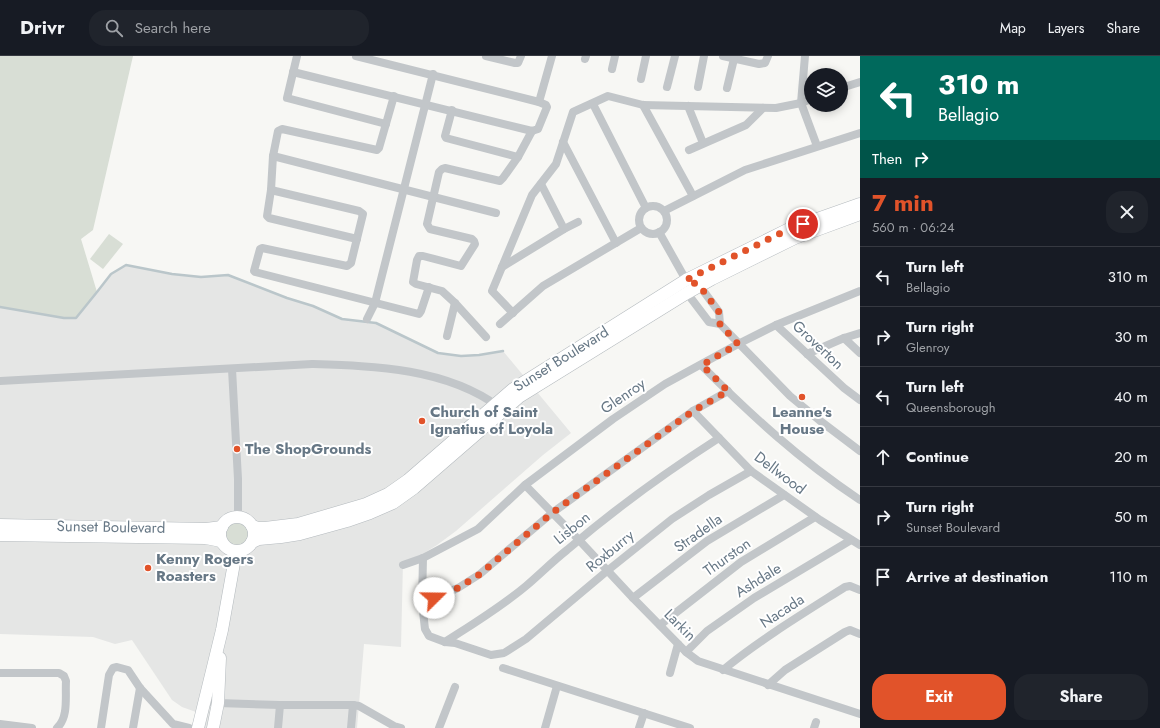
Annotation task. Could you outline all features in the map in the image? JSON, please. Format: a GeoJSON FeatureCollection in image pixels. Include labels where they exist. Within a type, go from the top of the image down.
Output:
{"type":"FeatureCollection","features":[{"type":"Feature","properties":{"kind":"main road","name":"Sunset Boulevard"},"geometry":{"type":"LineString","coordinates":[[252,542],[259,539],[300,534],[347,521],[370,513],[393,502],[414,488],[500,407],[513,389],[686,280],[789,229],[860,204]]}},
{"type":"Feature","properties":{"kind":"main road","name":"Sunset Boulevard"},"geometry":{"type":"LineString","coordinates":[[252,526],[265,528],[298,524],[366,504],[388,494],[408,480],[500,407],[519,397],[699,285],[795,238],[860,214]]}},
{"type":"Feature","properties":{"kind":"main road"},"geometry":{"type":"LineString","coordinates":[[238,517],[246,520],[252,526],[254,534],[252,542],[247,548],[236,552],[227,548],[221,541],[220,534],[222,527],[230,519],[238,517]]}},
{"type":"Feature","properties":{"kind":"main road","name":"Sunset Boulevard"},"geometry":{"type":"LineString","coordinates":[[0,525],[206,529],[222,527]]}},
{"type":"Feature","properties":{"kind":"main road","name":"Sunset Boulevard"},"geometry":{"type":"LineString","coordinates":[[0,534],[206,538],[221,541]]}},
{"type":"Feature","properties":{"kind":"main road"},"geometry":{"type":"LineString","coordinates":[[198,728],[222,630],[236,552]]}},
{"type":"Feature","properties":{"kind":"main road"},"geometry":{"type":"LineString","coordinates":[[213,728],[218,703],[222,630]]}},
{"type":"Feature","properties":{"kind":"street"},"geometry":{"type":"LineString","coordinates":[[297,56],[287,98],[386,124]]}},
{"type":"Feature","properties":{"kind":"street"},"geometry":{"type":"LineString","coordinates":[[293,72],[452,110],[532,131],[538,129],[547,107],[540,102],[376,58],[356,56]]}},
{"type":"Feature","properties":{"kind":"street"},"geometry":{"type":"LineString","coordinates":[[486,56],[518,63],[521,56]]}},
{"type":"Feature","properties":{"kind":"street"},"geometry":{"type":"LineString","coordinates":[[540,102],[552,56]]}},
{"type":"Feature","properties":{"kind":"street"},"geometry":{"type":"LineString","coordinates":[[612,69],[615,56]]}},
{"type":"Feature","properties":{"kind":"street"},"geometry":{"type":"LineString","coordinates":[[641,79],[646,56]]}},
{"type":"Feature","properties":{"kind":"street"},"geometry":{"type":"LineString","coordinates":[[667,87],[675,56]]}},
{"type":"Feature","properties":{"kind":"street"},"geometry":{"type":"LineString","coordinates":[[698,87],[704,56]]}},
{"type":"Feature","properties":{"kind":"street"},"geometry":{"type":"LineString","coordinates":[[723,56],[759,64],[765,63],[768,56]]}},
{"type":"Feature","properties":{"kind":"street"},"geometry":{"type":"LineString","coordinates":[[808,57],[801,103],[817,146]]}},
{"type":"Feature","properties":{"kind":"street"},"geometry":{"type":"LineString","coordinates":[[727,88],[734,59]]}},
{"type":"Feature","properties":{"kind":"street"},"geometry":{"type":"LineString","coordinates":[[368,319],[375,303],[433,74]]}},
{"type":"Feature","properties":{"kind":"street"},"geometry":{"type":"LineString","coordinates":[[848,86],[860,82]]}},
{"type":"Feature","properties":{"kind":"street"},"geometry":{"type":"LineString","coordinates":[[357,239],[269,218],[267,216],[271,190],[273,156],[279,129],[377,150],[379,148],[394,96]]}},
{"type":"Feature","properties":{"kind":"street"},"geometry":{"type":"LineString","coordinates":[[513,313],[492,291],[532,196],[556,164],[573,112],[608,96],[643,105],[776,108],[804,102]]}},
{"type":"Feature","properties":{"kind":"street"},"geometry":{"type":"LineString","coordinates":[[593,104],[646,208]]}},
{"type":"Feature","properties":{"kind":"street"},"geometry":{"type":"LineString","coordinates":[[643,105],[692,196]]}},
{"type":"Feature","properties":{"kind":"street"},"geometry":{"type":"LineString","coordinates":[[688,106],[703,143]]}},
{"type":"Feature","properties":{"kind":"street"},"geometry":{"type":"LineString","coordinates":[[689,150],[746,125],[763,108]]}},
{"type":"Feature","properties":{"kind":"street"},"geometry":{"type":"LineString","coordinates":[[452,110],[445,136],[446,138],[518,157]]}},
{"type":"Feature","properties":{"kind":"street"},"geometry":{"type":"LineString","coordinates":[[486,337],[442,291],[413,282],[417,260],[419,256],[423,256],[461,266],[475,244],[472,239],[430,229],[428,227],[427,224],[439,172],[445,168],[500,181],[518,157],[532,131]]}},
{"type":"Feature","properties":{"kind":"street"},"geometry":{"type":"LineString","coordinates":[[664,211],[744,170],[860,133]]}},
{"type":"Feature","properties":{"kind":"street"},"geometry":{"type":"LineString","coordinates":[[563,142],[616,243]]}},
{"type":"Feature","properties":{"kind":"street"},"geometry":{"type":"LineString","coordinates":[[273,156],[496,212]]}},
{"type":"Feature","properties":{"kind":"street"},"geometry":{"type":"LineString","coordinates":[[541,184],[564,229]]}},
{"type":"Feature","properties":{"kind":"street"},"geometry":{"type":"LineString","coordinates":[[271,190],[361,212],[362,214],[351,263],[347,266],[262,248],[260,249],[254,270],[257,273],[419,314],[429,287]]}},
{"type":"Feature","properties":{"kind":"street"},"geometry":{"type":"LineString","coordinates":[[653,206],[664,211],[666,215],[666,223],[665,227],[659,232],[655,234],[647,233],[641,228],[639,219],[640,215],[646,208],[653,206]]}},
{"type":"Feature","properties":{"kind":"street"},"geometry":{"type":"LineString","coordinates":[[502,266],[578,222]]}},
{"type":"Feature","properties":{"kind":"street"},"geometry":{"type":"LineString","coordinates":[[500,324],[544,286],[641,228]]}},
{"type":"Feature","properties":{"kind":"street"},"geometry":{"type":"LineString","coordinates":[[659,232],[686,280],[687,293],[709,322],[720,324]]}},
{"type":"Feature","properties":{"kind":"street"},"geometry":{"type":"LineString","coordinates":[[686,280],[699,285],[719,312],[720,324],[790,396],[860,451]]}},
{"type":"Feature","properties":{"kind":"street","name":"Glenroy"},"geometry":{"type":"LineString","coordinates":[[403,565],[423,558],[478,529],[525,485],[613,419],[665,384],[776,325],[860,291]]}},
{"type":"Feature","properties":{"kind":"street"},"geometry":{"type":"LineString","coordinates":[[447,336],[455,303]]}},
{"type":"Feature","properties":{"kind":"street","name":"Groverton"},"geometry":{"type":"LineString","coordinates":[[776,325],[844,388],[860,400]]}},
{"type":"Feature","properties":{"kind":"street"},"geometry":{"type":"LineString","coordinates":[[807,354],[860,332]]}},
{"type":"Feature","properties":{"kind":"street"},"geometry":{"type":"LineString","coordinates":[[844,338],[860,353]]}},
{"type":"Feature","properties":{"kind":"street"},"geometry":{"type":"LineString","coordinates":[[0,381],[312,364],[347,365],[416,373],[449,382],[474,392],[500,407]]}},
{"type":"Feature","properties":{"kind":"street"},"geometry":{"type":"LineString","coordinates":[[702,365],[793,451],[830,480],[860,500]]}},
{"type":"Feature","properties":{"kind":"street"},"geometry":{"type":"LineString","coordinates":[[232,369],[238,479],[238,517]]}},
{"type":"Feature","properties":{"kind":"street"},"geometry":{"type":"LineString","coordinates":[[422,603],[458,588],[480,574],[552,513],[693,411],[728,391]]}},
{"type":"Feature","properties":{"kind":"street","name":"Dellwood"},"geometry":{"type":"LineString","coordinates":[[693,411],[751,471],[815,517],[860,545]]}},
{"type":"Feature","properties":{"kind":"street","name":"Lisbon"},"geometry":{"type":"LineString","coordinates":[[445,642],[503,604],[579,540],[638,494],[690,456],[719,438]]}},
{"type":"Feature","properties":{"kind":"street","name":"Roxburry"},"geometry":{"type":"LineString","coordinates":[[445,642],[455,643],[491,655],[504,653],[526,639],[672,519],[710,494],[751,471]]}},
{"type":"Feature","properties":{"kind":"street","name":"Larkin"},"geometry":{"type":"LineString","coordinates":[[525,485],[686,652],[698,660],[723,670],[860,714]]}},
{"type":"Feature","properties":{"kind":"street","name":"Stradella"},"geometry":{"type":"LineString","coordinates":[[633,598],[707,541],[784,495]]}},
{"type":"Feature","properties":{"kind":"street","name":"Thurston"},"geometry":{"type":"LineString","coordinates":[[660,625],[741,562],[815,517]]}},
{"type":"Feature","properties":{"kind":"street","name":"Ashdale"},"geometry":{"type":"LineString","coordinates":[[686,652],[707,631],[754,598],[850,540]]}},
{"type":"Feature","properties":{"kind":"street"},"geometry":{"type":"LineString","coordinates":[[423,558],[422,603],[425,629],[429,636],[445,642]]}},
{"type":"Feature","properties":{"kind":"street","name":"Nacada"},"geometry":{"type":"LineString","coordinates":[[723,670],[789,622],[846,587],[850,586],[860,590]]}},
{"type":"Feature","properties":{"kind":"street"},"geometry":{"type":"LineString","coordinates":[[768,684],[785,670],[845,632],[850,630],[860,634]]}},
{"type":"Feature","properties":{"kind":"street"},"geometry":{"type":"LineString","coordinates":[[670,673],[678,644]]}},
{"type":"Feature","properties":{"kind":"street"},"geometry":{"type":"LineString","coordinates":[[101,728],[109,675],[113,668],[117,667],[128,670],[140,688],[172,726],[188,728]]}},
{"type":"Feature","properties":{"kind":"street"},"geometry":{"type":"LineString","coordinates":[[503,668],[690,728]]}},
{"type":"Feature","properties":{"kind":"street"},"geometry":{"type":"LineString","coordinates":[[0,673],[59,673],[64,676],[66,681],[64,717],[62,724],[57,728]]}},
{"type":"Feature","properties":{"kind":"street"},"geometry":{"type":"LineString","coordinates":[[545,728],[557,686]]}},
{"type":"Feature","properties":{"kind":"street"},"geometry":{"type":"LineString","coordinates":[[439,728],[455,687]]}},
{"type":"Feature","properties":{"kind":"street"},"geometry":{"type":"LineString","coordinates":[[133,728],[140,688]]}},
{"type":"Feature","properties":{"kind":"street"},"geometry":{"type":"LineString","coordinates":[[204,701],[218,703],[280,705],[353,705],[358,706],[394,726],[401,728]]}},
{"type":"Feature","properties":{"kind":"street"},"geometry":{"type":"LineString","coordinates":[[278,728],[280,705]]}},
{"type":"Feature","properties":{"kind":"street"},"geometry":{"type":"LineString","coordinates":[[351,728],[353,705]]}},
{"type":"Feature","properties":{"kind":"street"},"geometry":{"type":"LineString","coordinates":[[639,728],[644,713]]}},
{"type":"Feature","properties":{"kind":"street"},"geometry":{"type":"LineString","coordinates":[[0,724],[32,728]]}},
{"type":"Feature","properties":{"kind":"shaded area"},"geometry":{"type":"Polygon","coordinates":[[[0,56],[133,56],[93,230],[81,239],[97,292],[76,318],[64,318],[0,307],[0,56]]]}},
{"type":"Feature","properties":{"kind":"shaded area"},"geometry":{"type":"Polygon","coordinates":[[[109,234],[123,244],[103,269],[90,259],[109,234]]]}},
{"type":"Feature","properties":{"kind":"shaded area"},"geometry":{"type":"Polygon","coordinates":[[[126,265],[172,274],[201,277],[228,275],[287,298],[313,306],[342,319],[376,323],[439,354],[461,356],[503,351],[571,433],[543,455],[456,531],[421,555],[403,562],[401,647],[364,644],[357,728],[192,728],[196,712],[182,707],[172,700],[132,640],[115,644],[93,637],[0,634],[0,307],[64,318],[76,318],[111,274],[126,265]]]}},
{"type":"Feature","properties":{"kind":"shaded area"},"geometry":{"type":"Polygon","coordinates":[[[233,523],[241,523],[248,530],[248,538],[241,545],[233,545],[226,538],[226,530],[233,523]]]}},
{"type":"Feature","properties":{"kind":"waterway"},"geometry":{"type":"LineString","coordinates":[[0,307],[64,318],[76,318],[111,274],[126,265],[172,274],[201,277],[228,275],[287,298],[313,306],[342,319],[376,323],[438,353],[461,356],[503,351]]}},
{"type":"Feature","properties":{"kind":"place","name":"Leanne's House"},"geometry":{"type":"Point","coordinates":[802,397]}},
{"type":"Feature","properties":{"kind":"place","name":"Church of Saint Ignatius of Loyola"},"geometry":{"type":"Point","coordinates":[422,421]}},
{"type":"Feature","properties":{"kind":"place","name":"The ShopGrounds"},"geometry":{"type":"Point","coordinates":[237,449]}},
{"type":"Feature","properties":{"kind":"place","name":"Kenny Rogers Roasters"},"geometry":{"type":"Point","coordinates":[148,568]}},
{"type":"Feature","properties":{"kind":"route"},"geometry":{"type":"LineString","coordinates":[[434,598],[458,588],[480,574],[552,513],[693,411],[728,391],[702,365],[738,344],[720,324],[719,312],[706,293],[699,285],[686,280],[789,229],[803,224]]}}]}
